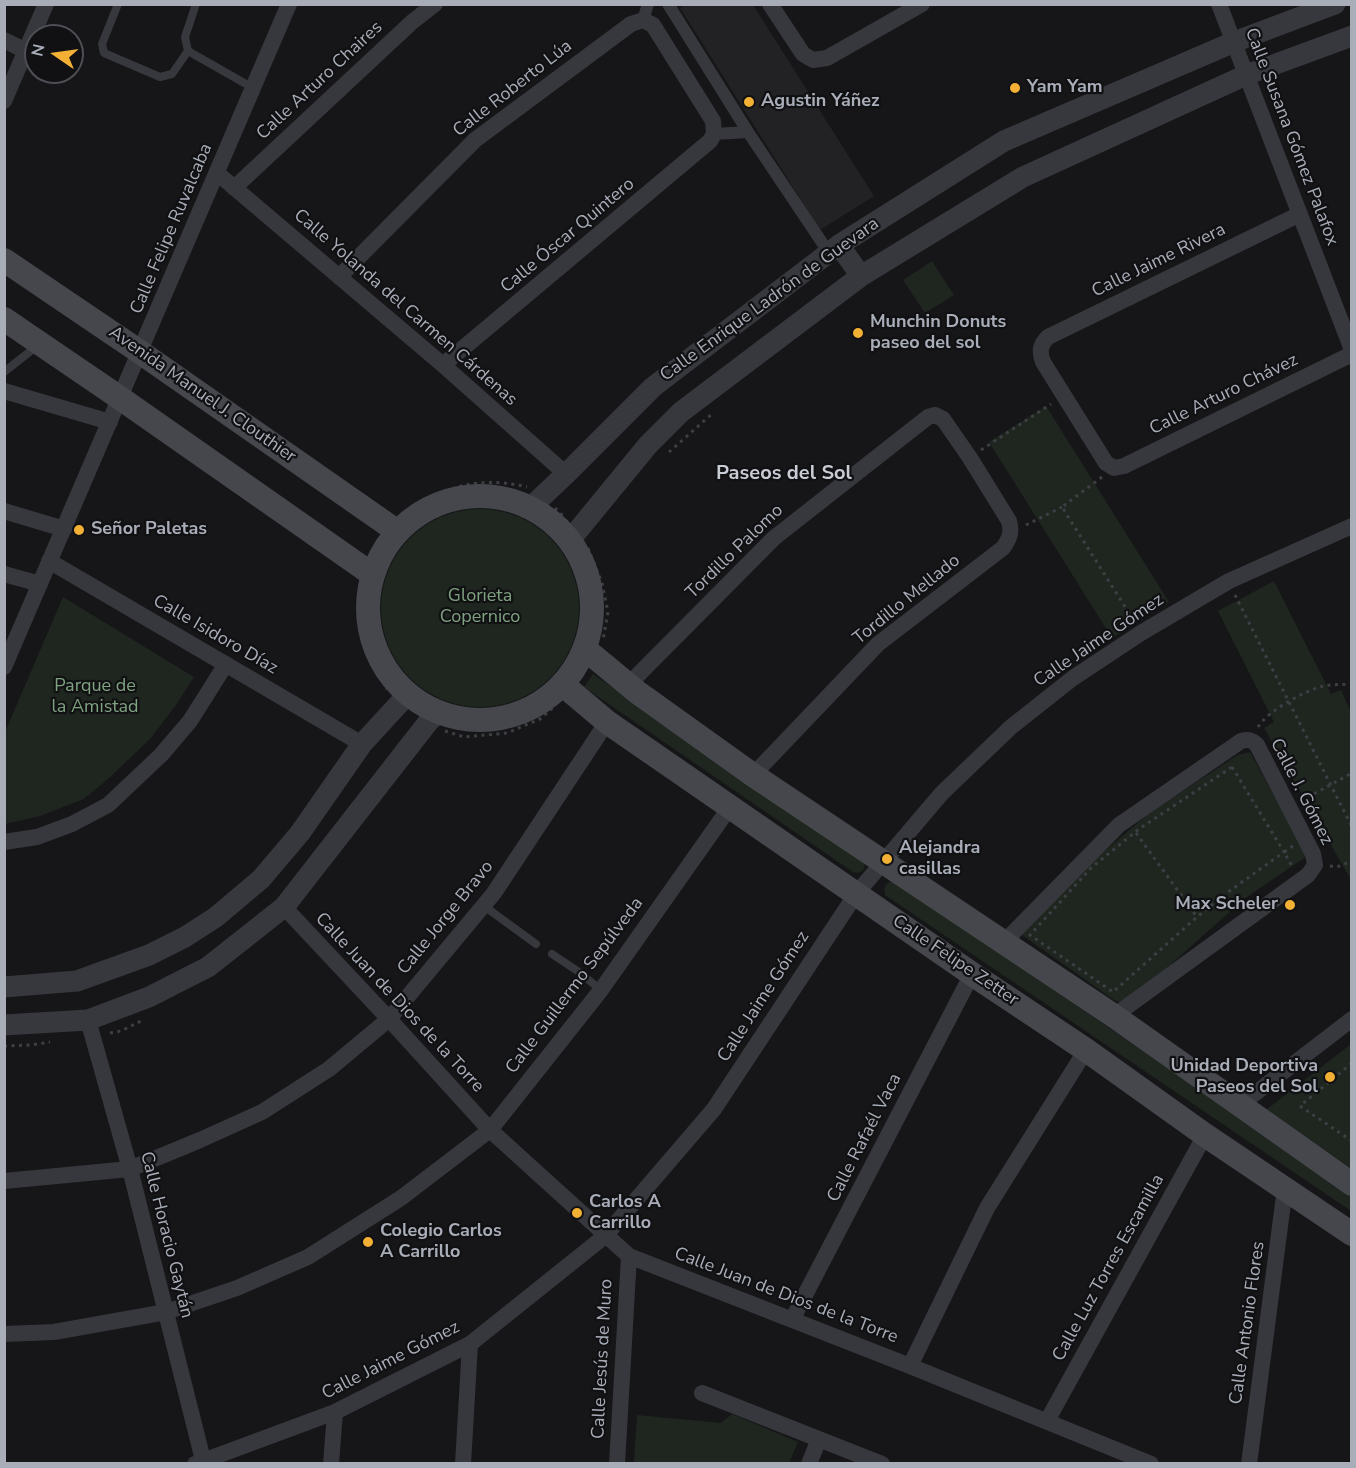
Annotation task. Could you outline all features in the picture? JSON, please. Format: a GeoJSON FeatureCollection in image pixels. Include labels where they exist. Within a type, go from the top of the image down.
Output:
{"type":"FeatureCollection","features":[{"type":"Feature","properties":{"kind":"main road","name":"Avenida Manuel J. Clouthier"},"geometry":{"type":"LineString","coordinates":[[4,260],[395,530]]}},
{"type":"Feature","properties":{"kind":"main road"},"geometry":{"type":"LineString","coordinates":[[4,319],[369,572]]}},
{"type":"Feature","properties":{"kind":"main road"},"geometry":{"type":"LineString","coordinates":[[481,495],[536,502],[551,520],[574,536],[590,582],[592,604],[590,653],[575,668],[566,687],[518,714],[491,720],[441,722],[397,696],[393,679],[381,660],[373,640],[369,618],[369,572],[380,559],[395,530],[436,505],[458,498],[481,495]]}},
{"type":"Feature","properties":{"kind":"main road"},"geometry":{"type":"LineString","coordinates":[[590,653],[628,685],[753,775],[1114,1017],[1352,1184]]}},
{"type":"Feature","properties":{"kind":"main road","name":"Calle Felipe Zetter"},"geometry":{"type":"LineString","coordinates":[[566,687],[607,722],[1352,1234]]}},
{"type":"Feature","properties":{"kind":"street"},"geometry":{"type":"LineString","coordinates":[[37,24],[46,4]]}},
{"type":"Feature","properties":{"kind":"street","name":"Calle Felipe Ruvalcaba"},"geometry":{"type":"LineString","coordinates":[[4,667],[10,642],[40,584],[289,4]]}},
{"type":"Feature","properties":{"kind":"street","name":"Calle Arturo Chaires"},"geometry":{"type":"LineString","coordinates":[[234,188],[412,22],[435,4]]}},
{"type":"Feature","properties":{"kind":"street"},"geometry":{"type":"LineString","coordinates":[[668,4],[748,132],[834,249],[861,276]]}},
{"type":"Feature","properties":{"kind":"street"},"geometry":{"type":"LineString","coordinates":[[770,4],[803,54],[813,60],[827,58],[922,4]]}},
{"type":"Feature","properties":{"kind":"street","name":"Calle Susana Gómez Palafox"},"geometry":{"type":"LineString","coordinates":[[1219,4],[1352,352]]}},
{"type":"Feature","properties":{"kind":"street","name":"Calle Enrique Ladrón de Guevara"},"geometry":{"type":"LineString","coordinates":[[536,502],[653,387],[834,249],[1004,141],[1234,42],[1335,4]]}},
{"type":"Feature","properties":{"kind":"street"},"geometry":{"type":"LineString","coordinates":[[646,12],[713,121],[714,134],[748,132]]}},
{"type":"Feature","properties":{"kind":"street","name":"Calle Roberto Lúa"},"geometry":{"type":"LineString","coordinates":[[339,277],[475,140],[637,21],[646,12]]}},
{"type":"Feature","properties":{"kind":"street","name":"Calle Enrique Ladrón de Guevara"},"geometry":{"type":"LineString","coordinates":[[574,536],[648,445],[675,418],[861,276],[1023,177],[1246,75],[1352,36]]}},
{"type":"Feature","properties":{"kind":"street"},"geometry":{"type":"LineString","coordinates":[[4,40],[24,50]]}},
{"type":"Feature","properties":{"kind":"street"},"geometry":{"type":"LineString","coordinates":[[4,101],[24,56]]}},
{"type":"Feature","properties":{"kind":"street","name":"Calle Óscar Quintero"},"geometry":{"type":"LineString","coordinates":[[443,365],[705,147],[714,134]]}},
{"type":"Feature","properties":{"kind":"street","name":"Calle Yolanda del Carmen Cárdenas"},"geometry":{"type":"LineString","coordinates":[[217,173],[443,365],[566,474]]}},
{"type":"Feature","properties":{"kind":"street","name":"Calle Jaime Rivera"},"geometry":{"type":"LineString","coordinates":[[1064,395],[1043,362],[1040,348],[1048,337],[1300,214]]}},
{"type":"Feature","properties":{"kind":"street","name":"Calle Arturo Chávez"},"geometry":{"type":"LineString","coordinates":[[1114,468],[1124,466],[1352,352]]}},
{"type":"Feature","properties":{"kind":"street"},"geometry":{"type":"LineString","coordinates":[[4,391],[110,422]]}},
{"type":"Feature","properties":{"kind":"street"},"geometry":{"type":"LineString","coordinates":[[1064,395],[1106,463],[1114,468]]}},
{"type":"Feature","properties":{"kind":"street","name":"Tordillo Palomo"},"geometry":{"type":"LineString","coordinates":[[628,685],[774,538],[928,417],[935,415],[943,419],[970,458]]}},
{"type":"Feature","properties":{"kind":"street"},"geometry":{"type":"LineString","coordinates":[[970,458],[1009,521],[1011,533]]}},
{"type":"Feature","properties":{"kind":"street"},"geometry":{"type":"LineString","coordinates":[[4,511],[63,529]]}},
{"type":"Feature","properties":{"kind":"street","name":"Calle Jaime Gómez"},"geometry":{"type":"LineString","coordinates":[[199,1462],[335,1412],[470,1344],[605,1236],[714,1109],[856,894],[942,793],[1011,727],[1073,678],[1141,633],[1229,581],[1352,526]]}},
{"type":"Feature","properties":{"kind":"street","name":"Tordillo Mellado"},"geometry":{"type":"LineString","coordinates":[[753,775],[878,644],[1004,548],[1011,533]]}},
{"type":"Feature","properties":{"kind":"street","name":"Calle Isidoro Díaz"},"geometry":{"type":"LineString","coordinates":[[50,561],[362,744]]}},
{"type":"Feature","properties":{"kind":"street"},"geometry":{"type":"LineString","coordinates":[[4,574],[40,584]]}},
{"type":"Feature","properties":{"kind":"street"},"geometry":{"type":"LineString","coordinates":[[4,842],[37,837],[72,824],[108,805],[161,755],[190,721],[226,664]]}},
{"type":"Feature","properties":{"kind":"street"},"geometry":{"type":"LineString","coordinates":[[4,987],[77,981],[149,955],[185,937],[216,917],[261,879],[300,833],[397,696]]}},
{"type":"Feature","properties":{"kind":"street"},"geometry":{"type":"LineString","coordinates":[[4,1025],[90,1028],[208,967],[284,907],[429,722],[441,722]]}},
{"type":"Feature","properties":{"kind":"street","name":"Calle Jorge Bravo"},"geometry":{"type":"LineString","coordinates":[[4,1181],[130,1168],[262,1112],[328,1069],[389,1018],[484,906],[607,722]]}},
{"type":"Feature","properties":{"kind":"street"},"geometry":{"type":"LineString","coordinates":[[1003,943],[1119,825],[1241,741],[1250,740]]}},
{"type":"Feature","properties":{"kind":"street","name":"Calle J. Gómez"},"geometry":{"type":"LineString","coordinates":[[1250,740],[1257,745],[1313,854],[1315,865]]}},
{"type":"Feature","properties":{"kind":"street","name":"Calle Guillermo Sepúlveda"},"geometry":{"type":"LineString","coordinates":[[4,1334],[54,1332],[166,1312],[237,1288],[308,1257],[401,1198],[490,1130],[601,990],[730,807]]}},
{"type":"Feature","properties":{"kind":"street"},"geometry":{"type":"LineString","coordinates":[[1114,1017],[1300,880],[1315,865]]}},
{"type":"Feature","properties":{"kind":"street","name":"Calle Juan de Dios de la Torre"},"geometry":{"type":"LineString","coordinates":[[284,907],[389,1018],[490,1130],[629,1256],[910,1365],[1151,1464]]}},
{"type":"Feature","properties":{"kind":"street","name":"Calle Rafaél Vaca"},"geometry":{"type":"LineString","coordinates":[[792,1320],[972,974]]}},
{"type":"Feature","properties":{"kind":"street"},"geometry":{"type":"LineString","coordinates":[[1240,1105],[1352,1019]]}},
{"type":"Feature","properties":{"kind":"street","name":"Calle Horacio Gaytán"},"geometry":{"type":"LineString","coordinates":[[90,1028],[130,1168],[166,1312],[199,1462]]}},
{"type":"Feature","properties":{"kind":"street"},"geometry":{"type":"LineString","coordinates":[[910,1365],[987,1209],[1086,1050]]}},
{"type":"Feature","properties":{"kind":"street","name":"Calle Luz Torres Escamilla"},"geometry":{"type":"LineString","coordinates":[[1047,1421],[1205,1135]]}},
{"type":"Feature","properties":{"kind":"street","name":"Calle Antonio Flores"},"geometry":{"type":"LineString","coordinates":[[1249,1464],[1285,1188]]}},
{"type":"Feature","properties":{"kind":"street","name":"Calle Jesús de Muro"},"geometry":{"type":"LineString","coordinates":[[617,1464],[629,1256]]}},
{"type":"Feature","properties":{"kind":"street"},"geometry":{"type":"LineString","coordinates":[[463,1464],[470,1344]]}},
{"type":"Feature","properties":{"kind":"street"},"geometry":{"type":"LineString","coordinates":[[702,1393],[882,1464]]}},
{"type":"Feature","properties":{"kind":"street"},"geometry":{"type":"LineString","coordinates":[[331,1464],[335,1412]]}},
{"type":"Feature","properties":{"kind":"street"},"geometry":{"type":"LineString","coordinates":[[809,1464],[819,1439]]}},
{"type":"Feature","properties":{"kind":"lane"},"geometry":{"type":"LineString","coordinates":[[118,4],[102,44],[104,52],[160,77],[172,74],[188,51]]}},
{"type":"Feature","properties":{"kind":"lane"},"geometry":{"type":"LineString","coordinates":[[196,4],[185,38],[188,51],[253,88]]}},
{"type":"Feature","properties":{"kind":"lane"},"geometry":{"type":"LineString","coordinates":[[4,372],[40,343]]}},
{"type":"Feature","properties":{"kind":"lane"},"geometry":{"type":"LineString","coordinates":[[484,906],[536,944]]}},
{"type":"Feature","properties":{"kind":"lane"},"geometry":{"type":"LineString","coordinates":[[552,954],[601,990]]}},
{"type":"Feature","properties":{"kind":"path"},"geometry":{"type":"LineString","coordinates":[[970,458],[1064,395]]}},
{"type":"Feature","properties":{"kind":"path"},"geometry":{"type":"LineString","coordinates":[[664,457],[714,412]]}},
{"type":"Feature","properties":{"kind":"path"},"geometry":{"type":"LineString","coordinates":[[1011,533],[1062,507],[1114,468]]}},
{"type":"Feature","properties":{"kind":"path"},"geometry":{"type":"LineString","coordinates":[[395,530],[414,506],[451,488],[477,482],[534,489],[536,502],[560,512],[574,536],[586,542],[602,583],[608,612],[604,638],[590,653]]}},
{"type":"Feature","properties":{"kind":"path"},"geometry":{"type":"LineString","coordinates":[[1062,507],[1141,633]]}},
{"type":"Feature","properties":{"kind":"path"},"geometry":{"type":"LineString","coordinates":[[369,572],[359,594],[363,633],[382,679],[397,696]]}},
{"type":"Feature","properties":{"kind":"path"},"geometry":{"type":"LineString","coordinates":[[1229,581],[1352,826]]}},
{"type":"Feature","properties":{"kind":"path"},"geometry":{"type":"LineString","coordinates":[[1250,740],[1262,721],[1288,701],[1324,686],[1352,684]]}},
{"type":"Feature","properties":{"kind":"path"},"geometry":{"type":"LineString","coordinates":[[441,722],[464,737],[507,733],[540,719],[559,703],[566,687]]}},
{"type":"Feature","properties":{"kind":"path"},"geometry":{"type":"LineString","coordinates":[[1300,880],[1284,852],[1233,767],[1135,832],[1091,868],[1030,935],[1113,992],[1224,895],[1284,852],[1305,839]]}},
{"type":"Feature","properties":{"kind":"path"},"geometry":{"type":"LineString","coordinates":[[1289,807],[1352,773]]}},
{"type":"Feature","properties":{"kind":"path"},"geometry":{"type":"LineString","coordinates":[[1135,832],[1197,917]]}},
{"type":"Feature","properties":{"kind":"path"},"geometry":{"type":"LineString","coordinates":[[1315,865],[1337,867],[1352,861]]}},
{"type":"Feature","properties":{"kind":"path"},"geometry":{"type":"LineString","coordinates":[[90,1028],[121,1031],[143,1021]]}},
{"type":"Feature","properties":{"kind":"path"},"geometry":{"type":"LineString","coordinates":[[4,1046],[52,1042]]}},
{"type":"Feature","properties":{"kind":"path"},"geometry":{"type":"LineString","coordinates":[[1352,1063],[1300,1106],[1352,1141]]}},
{"type":"Feature","properties":{"kind":"shaded area"},"geometry":{"type":"Polygon","coordinates":[[[686,5],[753,5],[874,196],[820,230],[680,8],[686,5]]]}},
{"type":"Feature","properties":{"kind":"green space"},"geometry":{"type":"Polygon","coordinates":[[[932,261],[954,295],[925,313],[903,280],[932,261]]]}},
{"type":"Feature","properties":{"kind":"green space"},"geometry":{"type":"Polygon","coordinates":[[[1046,406],[1169,602],[1112,638],[989,442],[1046,406]]]}},
{"type":"Feature","properties":{"kind":"green space","name":"Glorieta Copernico"},"geometry":{"type":"Polygon","coordinates":[[[480,509],[509,513],[527,521],[550,538],[567,561],[575,579],[579,608],[575,637],[567,655],[550,678],[527,695],[509,703],[480,707],[451,703],[433,695],[410,678],[393,655],[385,637],[381,608],[385,579],[393,561],[410,538],[433,521],[451,513],[480,509]]]}},
{"type":"Feature","properties":{"kind":"green space"},"geometry":{"type":"Polygon","coordinates":[[[1274,581],[1331,694],[1341,690],[1351,712],[1351,880],[1264,728],[1274,722],[1218,611],[1274,581]]]}},
{"type":"Feature","properties":{"kind":"green space","name":"Parque de la Amistad"},"geometry":{"type":"Polygon","coordinates":[[[63,597],[194,677],[150,739],[84,799],[40,816],[5,824],[5,732],[63,597]]]}},
{"type":"Feature","properties":{"kind":"green space"},"geometry":{"type":"Polygon","coordinates":[[[593,674],[862,859],[865,864],[863,870],[858,873],[853,872],[584,687],[593,674]]]}},
{"type":"Feature","properties":{"kind":"green space"},"geometry":{"type":"Polygon","coordinates":[[[1250,752],[1307,856],[1244,899],[1151,982],[1123,1004],[1022,935],[1083,869],[1153,810],[1238,755],[1250,752]]]}},
{"type":"Feature","properties":{"kind":"green space"},"geometry":{"type":"Polygon","coordinates":[[[894,881],[1351,1193],[1351,1211],[885,895],[886,885],[894,881]]]}},
{"type":"Feature","properties":{"kind":"green space","name":"Unidad Deportiva Paseos del Sol"},"geometry":{"type":"Polygon","coordinates":[[[1351,1044],[1351,1168],[1266,1110],[1351,1044]]]}},
{"type":"Feature","properties":{"kind":"green space"},"geometry":{"type":"Polygon","coordinates":[[[732,1414],[798,1442],[789,1463],[634,1463],[637,1415],[721,1423],[732,1414]]]}},
{"type":"Feature","properties":{"kind":"place","name":"Yam Yam"},"geometry":{"type":"Point","coordinates":[1015,88]}},
{"type":"Feature","properties":{"kind":"place","name":"Agustin Yáñez"},"geometry":{"type":"Point","coordinates":[749,102]}},
{"type":"Feature","properties":{"kind":"place","name":"Munchin Donuts paseo del sol"},"geometry":{"type":"Point","coordinates":[858,333]}},
{"type":"Feature","properties":{"kind":"place","name":"Señor Paletas"},"geometry":{"type":"Point","coordinates":[79,530]}},
{"type":"Feature","properties":{"kind":"place","name":"Alejandra casillas"},"geometry":{"type":"Point","coordinates":[887,859]}},
{"type":"Feature","properties":{"kind":"place","name":"Max Scheler"},"geometry":{"type":"Point","coordinates":[1290,905]}},
{"type":"Feature","properties":{"kind":"place","name":"Unidad Deportiva Paseos del Sol"},"geometry":{"type":"Point","coordinates":[1330,1077]}},
{"type":"Feature","properties":{"kind":"place","name":"Carlos A Carrillo"},"geometry":{"type":"Point","coordinates":[577,1213]}},
{"type":"Feature","properties":{"kind":"place","name":"Colegio Carlos A Carrillo"},"geometry":{"type":"Point","coordinates":[368,1242]}},
{"type":"Feature","properties":{"kind":"district","name":"Paseos del Sol"},"geometry":{"type":"Point","coordinates":[784,474]}}]}
